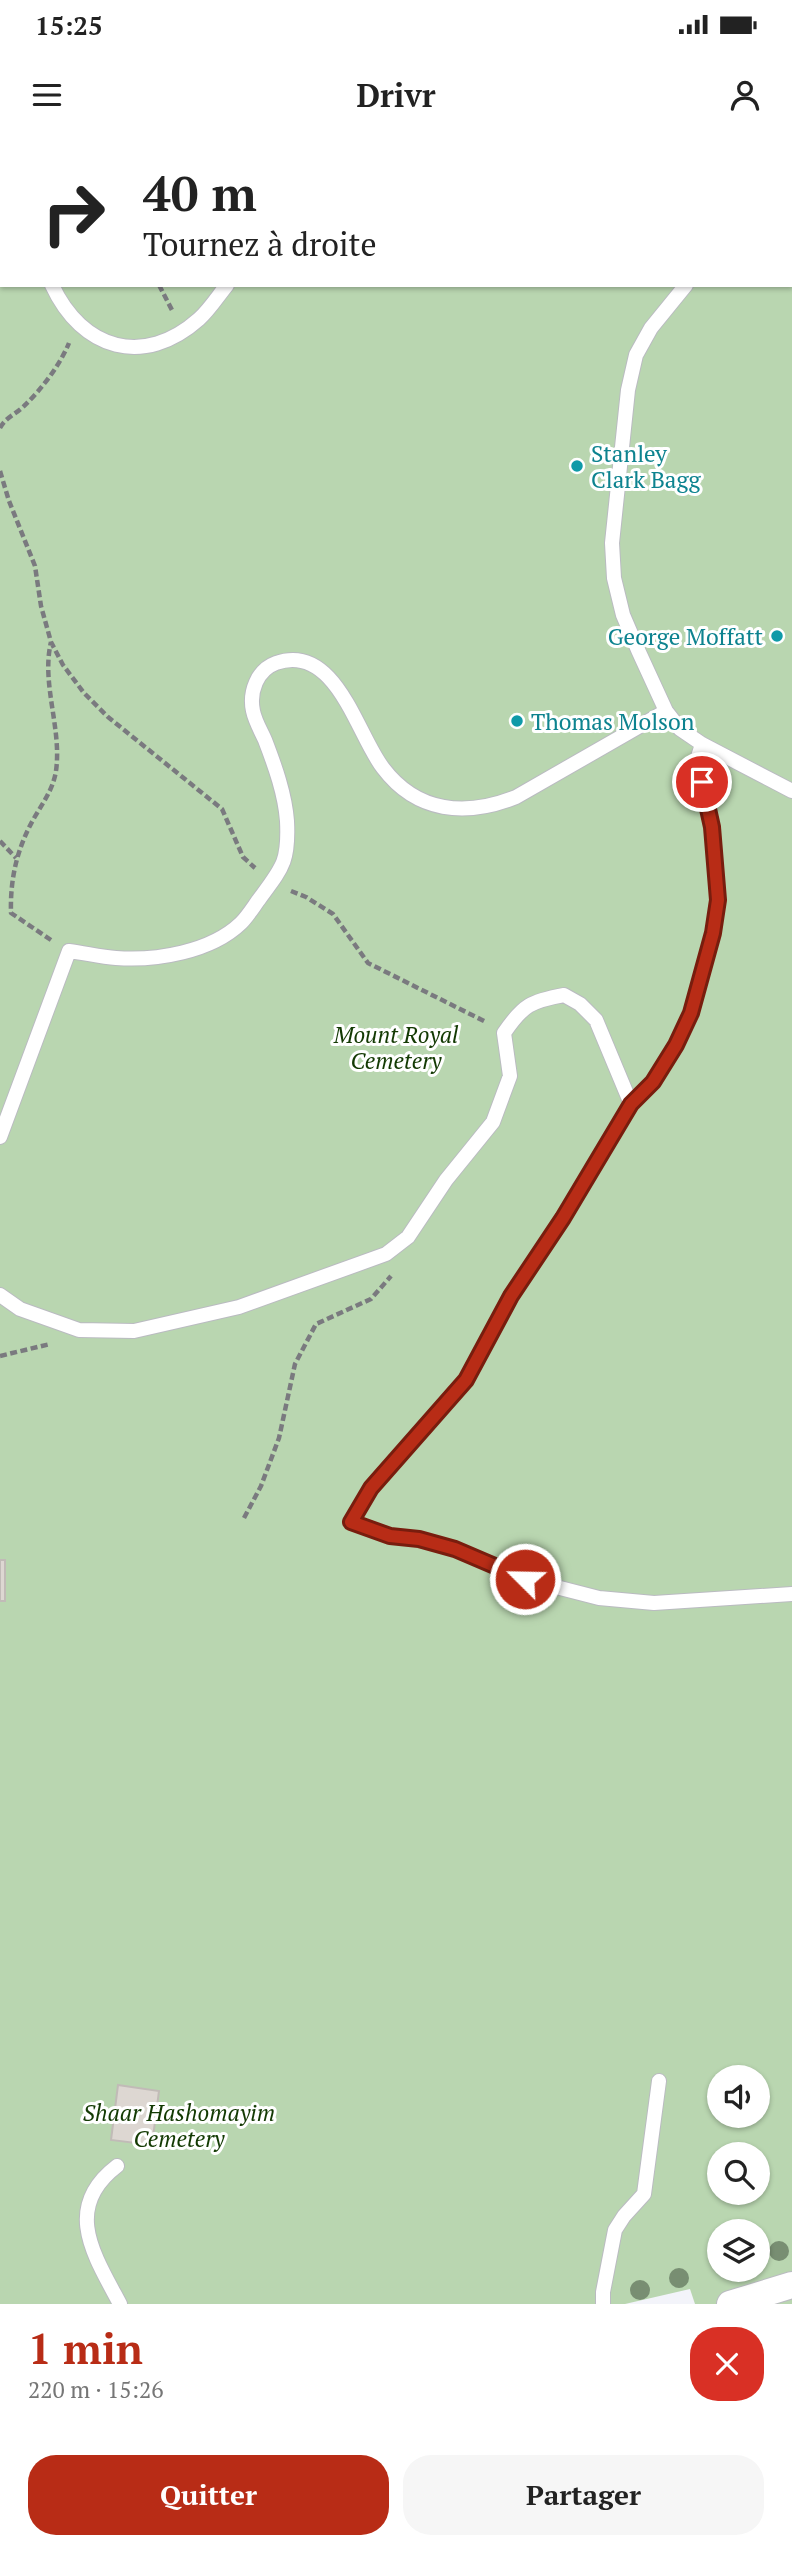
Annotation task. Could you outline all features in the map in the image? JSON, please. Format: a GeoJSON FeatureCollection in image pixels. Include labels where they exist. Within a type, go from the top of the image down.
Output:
{"type":"FeatureCollection","features":[{"type":"Feature","properties":{"kind":"street"},"geometry":{"type":"LineString","coordinates":[[730,2304],[792,2285]]}},
{"type":"Feature","properties":{"kind":"lane"},"geometry":{"type":"LineString","coordinates":[[53,287],[59,301],[87,331],[122,348],[150,344],[183,331],[200,318],[225,287]]}},
{"type":"Feature","properties":{"kind":"lane"},"geometry":{"type":"LineString","coordinates":[[684,287],[651,328],[636,355],[628,390],[612,544],[614,578],[623,615],[666,711],[680,729],[702,744],[792,791]]}},
{"type":"Feature","properties":{"kind":"lane"},"geometry":{"type":"LineString","coordinates":[[0,1138],[69,951],[134,959],[192,949],[218,939],[240,923],[272,883],[287,857],[287,819],[277,772],[253,712],[252,692],[260,674],[274,664],[293,659],[310,664],[325,674],[341,692],[382,767],[400,787],[418,799],[456,809],[496,805],[526,792],[666,711]]}},
{"type":"Feature","properties":{"kind":"lane"},"geometry":{"type":"LineString","coordinates":[[702,744],[697,760],[712,827],[718,900],[713,933],[691,1013],[676,1045],[653,1082],[631,1104],[563,1218],[511,1296],[466,1380],[371,1488],[351,1522],[390,1536],[419,1539],[455,1549],[525,1579],[599,1598],[654,1603],[792,1594]]}},
{"type":"Feature","properties":{"kind":"lane"},"geometry":{"type":"LineString","coordinates":[[0,1295],[20,1308],[79,1330],[134,1331],[239,1307],[386,1254],[408,1237],[446,1180],[493,1122],[510,1076],[504,1033],[520,1010],[542,999],[564,995],[580,1004],[596,1020],[631,1104]]}},
{"type":"Feature","properties":{"kind":"lane"},"geometry":{"type":"LineString","coordinates":[[603,2304],[615,2230],[644,2194],[659,2081]]}},
{"type":"Feature","properties":{"kind":"lane"},"geometry":{"type":"LineString","coordinates":[[117,2166],[101,2178],[92,2194],[86,2217],[88,2241],[120,2304]]}},
{"type":"Feature","properties":{"kind":"path"},"geometry":{"type":"LineString","coordinates":[[0,428],[25,406],[57,365],[77,322]]}},
{"type":"Feature","properties":{"kind":"path"},"geometry":{"type":"LineString","coordinates":[[0,471],[35,566],[41,606],[51,642],[63,665],[84,692],[108,718],[222,809],[243,857],[272,883],[306,897],[333,914],[368,963],[394,978],[470,1012],[504,1033]]}},
{"type":"Feature","properties":{"kind":"path"},"geometry":{"type":"LineString","coordinates":[[51,642],[47,661],[55,730],[56,771],[47,798],[16,858],[10,890],[10,913],[69,951]]}},
{"type":"Feature","properties":{"kind":"path"},"geometry":{"type":"LineString","coordinates":[[0,841],[16,858]]}},
{"type":"Feature","properties":{"kind":"path"},"geometry":{"type":"LineString","coordinates":[[244,1518],[261,1486],[279,1438],[295,1364],[316,1325],[371,1299],[391,1277],[386,1254]]}},
{"type":"Feature","properties":{"kind":"path"},"geometry":{"type":"LineString","coordinates":[[0,1356],[56,1343],[79,1330]]}},
{"type":"Feature","properties":{"kind":"green space","name":"Mount Royal Cemetery"},"geometry":{"type":"Polygon","coordinates":[[[0,287],[792,287],[792,2304],[695,2304],[690,2289],[625,2304],[0,2304],[0,287]]]}},
{"type":"Feature","properties":{"kind":"building"},"geometry":{"type":"Polygon","coordinates":[[[0,1560],[5,1560],[5,1601],[0,1601],[0,1560]]]}},
{"type":"Feature","properties":{"kind":"building"},"geometry":{"type":"Polygon","coordinates":[[[118,2085],[159,2091],[152,2145],[111,2140],[118,2085]]]}},
{"type":"Feature","properties":{"kind":"place","name":"Stanley Clark Bagg"},"geometry":{"type":"Point","coordinates":[577,466]}},
{"type":"Feature","properties":{"kind":"place","name":"George Moffatt"},"geometry":{"type":"Point","coordinates":[777,636]}},
{"type":"Feature","properties":{"kind":"place","name":"Thomas Molson"},"geometry":{"type":"Point","coordinates":[517,721]}},
{"type":"Feature","properties":{"kind":"route"},"geometry":{"type":"LineString","coordinates":[[525,1579],[455,1549],[419,1539],[390,1536],[351,1522],[371,1488],[466,1380],[511,1296],[563,1218],[604,1146],[631,1104],[653,1082],[676,1045],[691,1013],[713,933],[718,900],[712,827],[702,782]]}},
{"type":"Feature","properties":{"kind":"park label","name":"Shaar Hashomayim Cemetery"},"geometry":{"type":"Point","coordinates":[179,2125]}}]}
